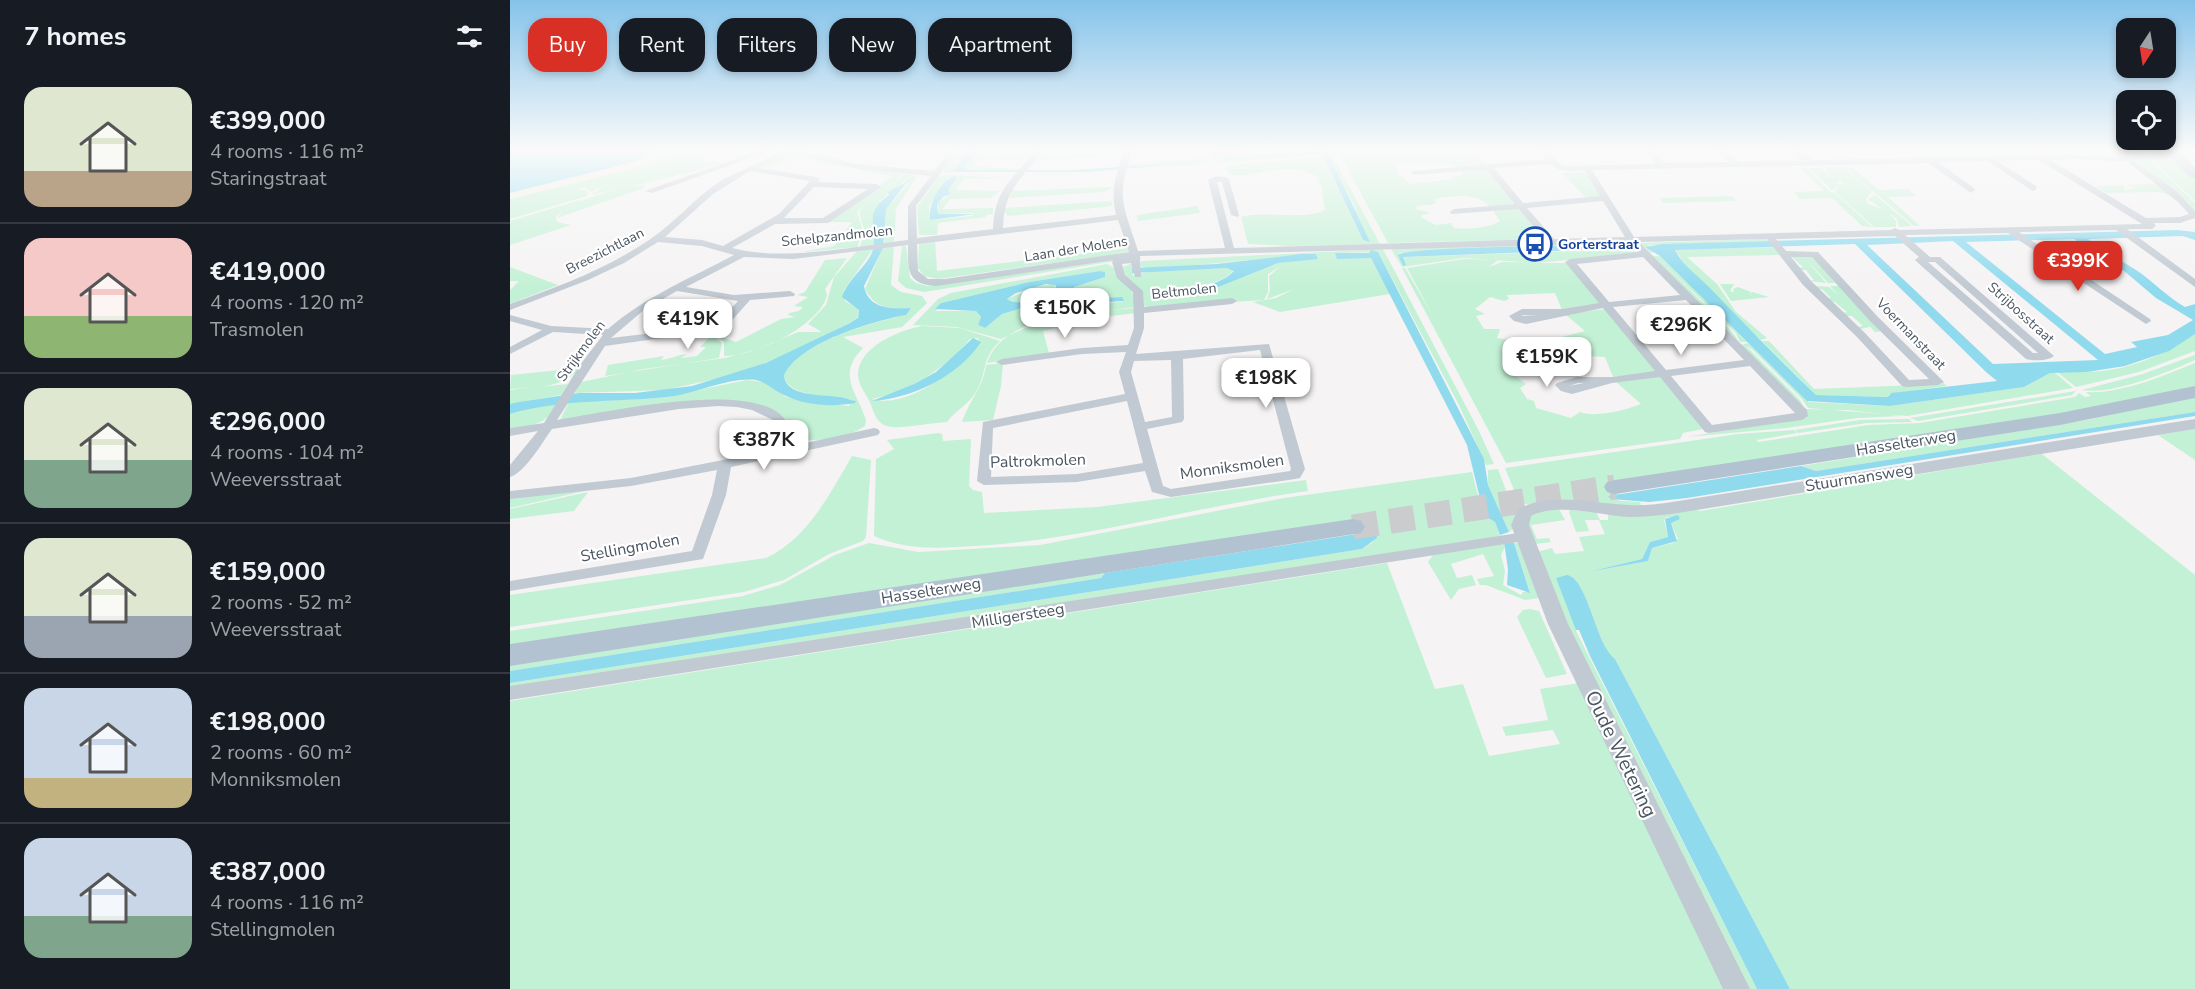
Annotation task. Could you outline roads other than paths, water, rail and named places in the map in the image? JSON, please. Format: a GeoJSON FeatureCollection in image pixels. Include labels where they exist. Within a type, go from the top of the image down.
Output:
{"type":"FeatureCollection","features":[{"type":"Feature","properties":{"kind":"main road","name":"Hasselterweg"},"geometry":{"type":"LineString","coordinates":[[1615,487],[2060,419],[2195,392]]}},
{"type":"Feature","properties":{"kind":"main road","name":"Hasselterweg"},"geometry":{"type":"LineString","coordinates":[[510,656],[1353,527]]}},
{"type":"Feature","properties":{"kind":"street","name":"Breezichtlaan"},"geometry":{"type":"LineString","coordinates":[[510,307],[596,273],[657,239],[707,195]]}},
{"type":"Feature","properties":{"kind":"street"},"geometry":{"type":"LineString","coordinates":[[724,249],[775,221],[802,195]]}},
{"type":"Feature","properties":{"kind":"street"},"geometry":{"type":"LineString","coordinates":[[818,230],[825,221],[865,195]]}},
{"type":"Feature","properties":{"kind":"street","name":"Laan der Molens"},"geometry":{"type":"LineString","coordinates":[[921,195],[912,208],[914,275],[924,281],[936,283],[1230,250],[1631,240],[1776,245]]}},
{"type":"Feature","properties":{"kind":"street"},"geometry":{"type":"LineString","coordinates":[[998,230],[1000,199],[1003,195]]}},
{"type":"Feature","properties":{"kind":"street"},"geometry":{"type":"LineString","coordinates":[[1117,195],[1116,200],[1138,275]]}},
{"type":"Feature","properties":{"kind":"street"},"geometry":{"type":"LineString","coordinates":[[1216,195],[1230,250]]}},
{"type":"Feature","properties":{"kind":"street"},"geometry":{"type":"LineString","coordinates":[[1221,215],[1235,214],[1230,195]]}},
{"type":"Feature","properties":{"kind":"street"},"geometry":{"type":"LineString","coordinates":[[1513,195],[1551,242]]}},
{"type":"Feature","properties":{"kind":"street"},"geometry":{"type":"LineString","coordinates":[[1604,195],[1631,240],[1802,410],[1802,416],[1709,429],[1570,262],[1645,254]]}},
{"type":"Feature","properties":{"kind":"street"},"geometry":{"type":"LineString","coordinates":[[1776,245],[1859,234],[1901,236],[1935,232],[2012,232],[2152,226],[2102,195]]}},
{"type":"Feature","properties":{"kind":"street"},"geometry":{"type":"LineString","coordinates":[[2144,221],[2184,220],[2191,217],[2193,214],[2173,195]]}},
{"type":"Feature","properties":{"kind":"street"},"geometry":{"type":"LineString","coordinates":[[1454,212],[1606,198]]}},
{"type":"Feature","properties":{"kind":"street","name":"Schelpzandmolen"},"geometry":{"type":"LineString","coordinates":[[657,239],[702,243],[742,254],[793,256],[1121,217]]}},
{"type":"Feature","properties":{"kind":"street"},"geometry":{"type":"LineString","coordinates":[[775,221],[825,221]]}},
{"type":"Feature","properties":{"kind":"street"},"geometry":{"type":"LineString","coordinates":[[2120,228],[2195,284]]}},
{"type":"Feature","properties":{"kind":"street"},"geometry":{"type":"LineString","coordinates":[[2012,232],[2146,321]]}},
{"type":"Feature","properties":{"kind":"street","name":"Strijbosstraat"},"geometry":{"type":"LineString","coordinates":[[1901,236],[1927,259],[1937,259],[2048,356],[2030,357],[1920,260],[1927,259]]}},
{"type":"Feature","properties":{"kind":"street","name":"Voermanstraat"},"geometry":{"type":"LineString","coordinates":[[1776,245],[1815,254],[1874,319],[1938,382],[1906,384],[1857,330],[1809,285],[1776,245]]}},
{"type":"Feature","properties":{"kind":"street","name":"Strijkmolen"},"geometry":{"type":"LineString","coordinates":[[510,473],[549,425],[611,332],[633,313],[742,254]]}},
{"type":"Feature","properties":{"kind":"street","name":"Laan der Molens"},"geometry":{"type":"LineString","coordinates":[[1135,259],[1117,262],[1120,276],[1138,291],[1140,310]]}},
{"type":"Feature","properties":{"kind":"street"},"geometry":{"type":"LineString","coordinates":[[676,288],[746,298],[790,294]]}},
{"type":"Feature","properties":{"kind":"street"},"geometry":{"type":"LineString","coordinates":[[1564,312],[1689,297]]}},
{"type":"Feature","properties":{"kind":"street"},"geometry":{"type":"LineString","coordinates":[[602,343],[662,335],[705,335],[730,316],[746,298]]}},
{"type":"Feature","properties":{"kind":"street","name":"Beltmolen"},"geometry":{"type":"LineString","coordinates":[[1140,310],[1232,301]]}},
{"type":"Feature","properties":{"kind":"street"},"geometry":{"type":"LineString","coordinates":[[1140,310],[1139,328],[1125,372],[1150,466]]}},
{"type":"Feature","properties":{"kind":"street"},"geometry":{"type":"LineString","coordinates":[[510,318],[551,330],[611,332]]}},
{"type":"Feature","properties":{"kind":"street"},"geometry":{"type":"LineString","coordinates":[[510,351],[551,330]]}},
{"type":"Feature","properties":{"kind":"street","name":"Monniksmolen"},"geometry":{"type":"LineString","coordinates":[[1002,362],[1082,351],[1177,356],[1265,346],[1298,469],[1295,475],[1171,493],[1157,489],[1150,466]]}},
{"type":"Feature","properties":{"kind":"street"},"geometry":{"type":"LineString","coordinates":[[1139,427],[1178,419],[1177,356]]}},
{"type":"Feature","properties":{"kind":"street"},"geometry":{"type":"LineString","coordinates":[[1612,380],[1753,362]]}},
{"type":"Feature","properties":{"kind":"street","name":"Paltrokmolen"},"geometry":{"type":"LineString","coordinates":[[1130,397],[987,425],[984,481],[1077,478],[1150,466]]}},
{"type":"Feature","properties":{"kind":"street"},"geometry":{"type":"LineString","coordinates":[[510,432],[691,405],[742,405],[758,408],[780,419],[786,425],[791,441],[798,448]]}},
{"type":"Feature","properties":{"kind":"street","name":"Stuurmansweg"},"geometry":{"type":"LineString","coordinates":[[1524,513],[1531,509],[1549,506],[1632,511],[1672,508],[2195,424]]}},
{"type":"Feature","properties":{"kind":"street"},"geometry":{"type":"LineString","coordinates":[[510,495],[621,483],[725,464],[874,432]]}},
{"type":"Feature","properties":{"kind":"street","name":"Stellingmolen"},"geometry":{"type":"LineString","coordinates":[[510,586],[698,555],[719,495],[725,464]]}},
{"type":"Feature","properties":{"kind":"street","name":"Oude Wetering"},"geometry":{"type":"LineString","coordinates":[[1524,513],[1520,522],[1558,624],[1737,989]]}},
{"type":"Feature","properties":{"kind":"street","name":"Milligersteeg"},"geometry":{"type":"LineString","coordinates":[[510,693],[1525,537]]}},
{"type":"Feature","properties":{"kind":"water"},"geometry":{"type":"Polygon","coordinates":[[[889,195],[897,195],[886,209],[883,248],[864,286],[866,294],[875,303],[888,308],[911,308],[906,315],[856,328],[820,344],[804,353],[792,364],[784,376],[787,384],[793,389],[811,394],[841,397],[856,401],[855,403],[829,405],[810,403],[792,399],[760,381],[746,380],[674,396],[551,405],[510,414],[510,404],[519,402],[579,393],[635,393],[692,386],[766,363],[850,323],[858,318],[859,310],[842,297],[871,255],[874,240],[873,214],[889,195]]]}},
{"type":"Feature","properties":{"kind":"water"},"geometry":{"type":"Polygon","coordinates":[[[936,195],[948,195],[943,197],[937,205],[938,214],[975,214],[930,220],[936,195]]]}},
{"type":"Feature","properties":{"kind":"water"},"geometry":{"type":"Polygon","coordinates":[[[1342,195],[1348,195],[1370,242],[1363,240],[1342,195]]]}},
{"type":"Feature","properties":{"kind":"water"},"geometry":{"type":"Polygon","coordinates":[[[2177,230],[2195,232],[2195,240],[2183,236],[2088,239],[2142,274],[2185,307],[2195,304],[2195,334],[2169,351],[2125,366],[2087,372],[2050,373],[2024,387],[1890,406],[1807,401],[1660,256],[1645,247],[1662,244],[2177,230]],[[2074,239],[1966,242],[2105,354],[2137,347],[2131,342],[2168,335],[2193,320],[2156,298],[2123,270],[2074,239]],[[1953,241],[1867,245],[1993,364],[2098,360],[1953,241]],[[1855,244],[1675,250],[1686,266],[1816,395],[1888,397],[1891,393],[1997,381],[1855,244]]]}},
{"type":"Feature","properties":{"kind":"water"},"geometry":{"type":"Polygon","coordinates":[[[1612,245],[1632,248],[1403,257],[1406,265],[1403,266],[1398,255],[1408,252],[1462,248],[1612,245]]]}},
{"type":"Feature","properties":{"kind":"water"},"geometry":{"type":"Polygon","coordinates":[[[1371,250],[1378,252],[1484,459],[1488,485],[1509,532],[1500,535],[1495,522],[1484,515],[1467,445],[1371,258],[1337,259],[1335,253],[1369,253],[1371,250]]]}},
{"type":"Feature","properties":{"kind":"water"},"geometry":{"type":"Polygon","coordinates":[[[1316,254],[1318,259],[1278,263],[1211,290],[1156,298],[1155,294],[1217,282],[1234,271],[1227,268],[1132,273],[1132,268],[1216,264],[1316,254]]]}},
{"type":"Feature","properties":{"kind":"water"},"geometry":{"type":"Polygon","coordinates":[[[1105,272],[1105,277],[1074,287],[1070,295],[1079,299],[1122,297],[1124,301],[1025,307],[1002,314],[985,328],[978,325],[981,317],[976,311],[935,309],[941,303],[1029,282],[1105,272]],[[1046,284],[1016,293],[1007,299],[1025,302],[1039,298],[1056,285],[1046,284]]]}},
{"type":"Feature","properties":{"kind":"water"},"geometry":{"type":"Polygon","coordinates":[[[973,338],[981,342],[960,366],[946,376],[917,391],[872,401],[914,384],[936,372],[973,338]]]}},
{"type":"Feature","properties":{"kind":"water"},"geometry":{"type":"Polygon","coordinates":[[[2195,412],[2195,416],[1687,498],[1649,502],[1611,499],[1608,496],[1801,466],[1816,471],[2195,412]]]}},
{"type":"Feature","properties":{"kind":"water"},"geometry":{"type":"Polygon","coordinates":[[[1678,515],[1680,519],[1671,523],[1677,541],[1652,548],[1648,561],[1588,572],[1642,559],[1650,542],[1668,537],[1665,519],[1678,515]]]}},
{"type":"Feature","properties":{"kind":"water"},"geometry":{"type":"Polygon","coordinates":[[[1376,531],[1377,538],[1362,549],[510,683],[510,671],[1101,578],[1105,573],[1376,531]]]}},
{"type":"Feature","properties":{"kind":"water"},"geometry":{"type":"Polygon","coordinates":[[[1504,541],[1514,543],[1530,593],[1507,585],[1508,570],[1504,541]]]}},
{"type":"Feature","properties":{"kind":"water"},"geometry":{"type":"Polygon","coordinates":[[[1567,575],[1574,579],[1581,588],[1602,640],[1615,659],[1790,989],[1757,989],[1579,630],[1576,630],[1556,578],[1567,575]]]}},
{"type":"Feature","properties":{"kind":"tunnel"},"geometry":{"type":"LineString","coordinates":[[1353,527],[1615,487]]}},
{"type":"Feature","properties":{"kind":"place","name":"Gorterstraat"},"geometry":{"type":"Point","coordinates":[1535,244]}}]}
